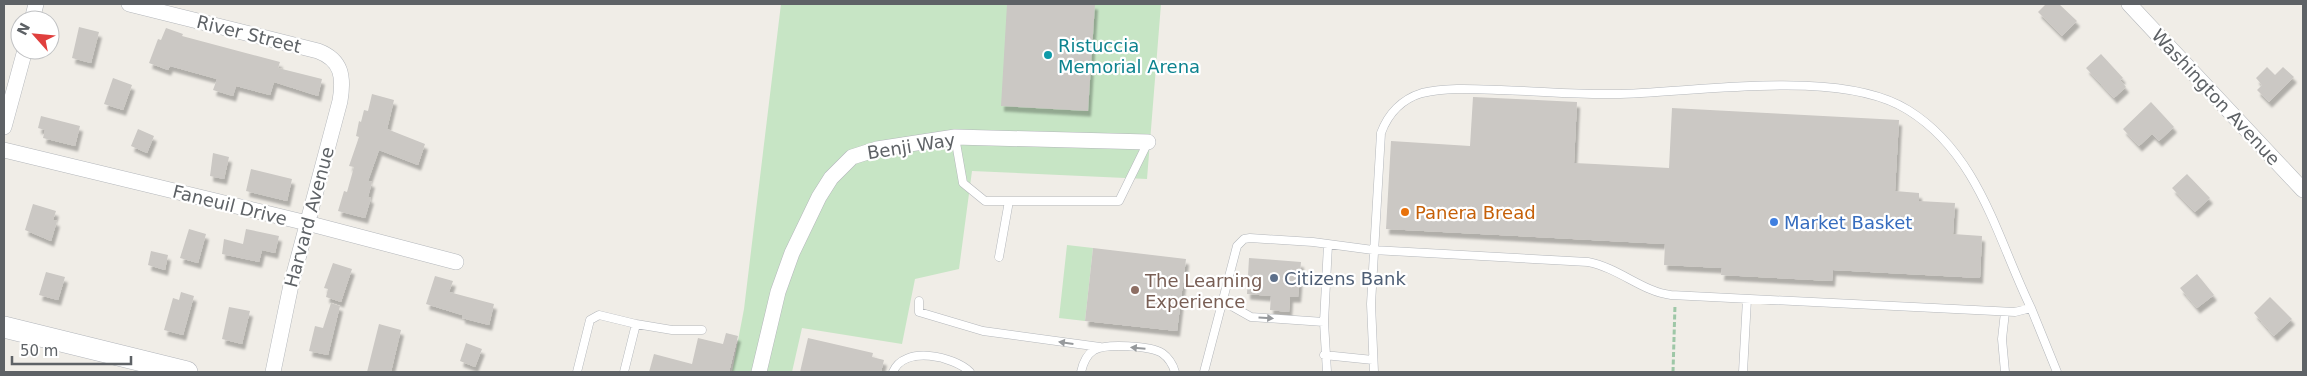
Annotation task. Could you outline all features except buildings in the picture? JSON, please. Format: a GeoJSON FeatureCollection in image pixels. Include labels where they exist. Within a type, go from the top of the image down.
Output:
{"type":"FeatureCollection","features":[{"type":"Feature","properties":{"kind":"main road"},"geometry":{"type":"LineString","coordinates":[[4,327],[186,372]]}},
{"type":"Feature","properties":{"kind":"street","name":"River Street"},"geometry":{"type":"LineString","coordinates":[[129,4],[318,52],[330,56],[337,63]]}},
{"type":"Feature","properties":{"kind":"street","name":"Washington Avenue"},"geometry":{"type":"LineString","coordinates":[[2129,4],[2303,190]]}},
{"type":"Feature","properties":{"kind":"street"},"geometry":{"type":"LineString","coordinates":[[4,126],[22,60]]}},
{"type":"Feature","properties":{"kind":"street","name":"Harvard Avenue"},"geometry":{"type":"LineString","coordinates":[[274,372],[291,285],[340,101],[342,80],[337,63]]}},
{"type":"Feature","properties":{"kind":"street","name":"Benji Way"},"geometry":{"type":"LineString","coordinates":[[759,372],[778,292],[792,253],[807,220],[831,178],[852,157],[865,152],[955,137],[1148,142]]}},
{"type":"Feature","properties":{"kind":"street","name":"Faneuil Drive"},"geometry":{"type":"LineString","coordinates":[[4,150],[307,223],[456,262]]}},
{"type":"Feature","properties":{"kind":"lane"},"geometry":{"type":"LineString","coordinates":[[1374,372],[1371,304],[1381,133],[1392,113],[1403,102],[1416,95],[1464,89],[1615,94],[1739,86],[1835,88],[1881,98],[1908,109],[1952,149],[1966,166],[1978,186],[2057,372]]}},
{"type":"Feature","properties":{"kind":"lane"},"geometry":{"type":"LineString","coordinates":[[955,137],[963,183],[985,201],[1119,201],[1148,142]]}},
{"type":"Feature","properties":{"kind":"lane"},"geometry":{"type":"LineString","coordinates":[[999,256],[1009,201]]}},
{"type":"Feature","properties":{"kind":"lane"},"geometry":{"type":"LineString","coordinates":[[1204,372],[1236,246],[1244,239],[1313,242],[1373,250],[1588,262],[1615,270],[1662,294],[2005,312],[2019,312],[2031,308]]}},
{"type":"Feature","properties":{"kind":"lane"},"geometry":{"type":"LineString","coordinates":[[1327,372],[1324,355],[1324,322],[1328,245]]}},
{"type":"Feature","properties":{"kind":"lane"},"geometry":{"type":"LineString","coordinates":[[1743,372],[1746,299]]}},
{"type":"Feature","properties":{"kind":"lane"},"geometry":{"type":"LineString","coordinates":[[1222,300],[1251,317],[1324,322]]}},
{"type":"Feature","properties":{"kind":"lane"},"geometry":{"type":"LineString","coordinates":[[919,301],[919,312],[983,331],[1100,348],[1112,346],[1156,350],[1167,357],[1175,372]]}},
{"type":"Feature","properties":{"kind":"lane"},"geometry":{"type":"LineString","coordinates":[[2005,312],[2002,339],[2005,372]]}},
{"type":"Feature","properties":{"kind":"lane"},"geometry":{"type":"LineString","coordinates":[[577,372],[592,318],[601,315],[636,324],[672,330],[702,330]]}},
{"type":"Feature","properties":{"kind":"lane"},"geometry":{"type":"LineString","coordinates":[[624,372],[636,324]]}},
{"type":"Feature","properties":{"kind":"lane"},"geometry":{"type":"LineString","coordinates":[[1081,372],[1085,359],[1100,348]]}},
{"type":"Feature","properties":{"kind":"lane"},"geometry":{"type":"LineString","coordinates":[[893,372],[903,358],[916,355],[954,362],[970,372]]}},
{"type":"Feature","properties":{"kind":"lane"},"geometry":{"type":"LineString","coordinates":[[1324,355],[1373,360]]}},
{"type":"Feature","properties":{"kind":"path"},"geometry":{"type":"LineString","coordinates":[[1673,372],[1676,304]]}},
{"type":"Feature","properties":{"kind":"green space"},"geometry":{"type":"Polygon","coordinates":[[[781,4],[1161,4],[1147,179],[972,171],[959,269],[915,279],[902,344],[802,328],[792,372],[732,372],[744,309],[781,4]]]}},
{"type":"Feature","properties":{"kind":"green space"},"geometry":{"type":"Polygon","coordinates":[[[1067,245],[1093,248],[1085,321],[1059,318],[1067,245]]]}},
{"type":"Feature","properties":{"kind":"place","name":"Ristuccia Memorial Arena"},"geometry":{"type":"Point","coordinates":[1048,55]}},
{"type":"Feature","properties":{"kind":"place","name":"Panera Bread"},"geometry":{"type":"Point","coordinates":[1405,212]}},
{"type":"Feature","properties":{"kind":"place","name":"Market Basket"},"geometry":{"type":"Point","coordinates":[1774,222]}},
{"type":"Feature","properties":{"kind":"place","name":"Citizens Bank"},"geometry":{"type":"Point","coordinates":[1274,278]}},
{"type":"Feature","properties":{"kind":"place","name":"The Learning Experience"},"geometry":{"type":"Point","coordinates":[1135,290]}}]}
